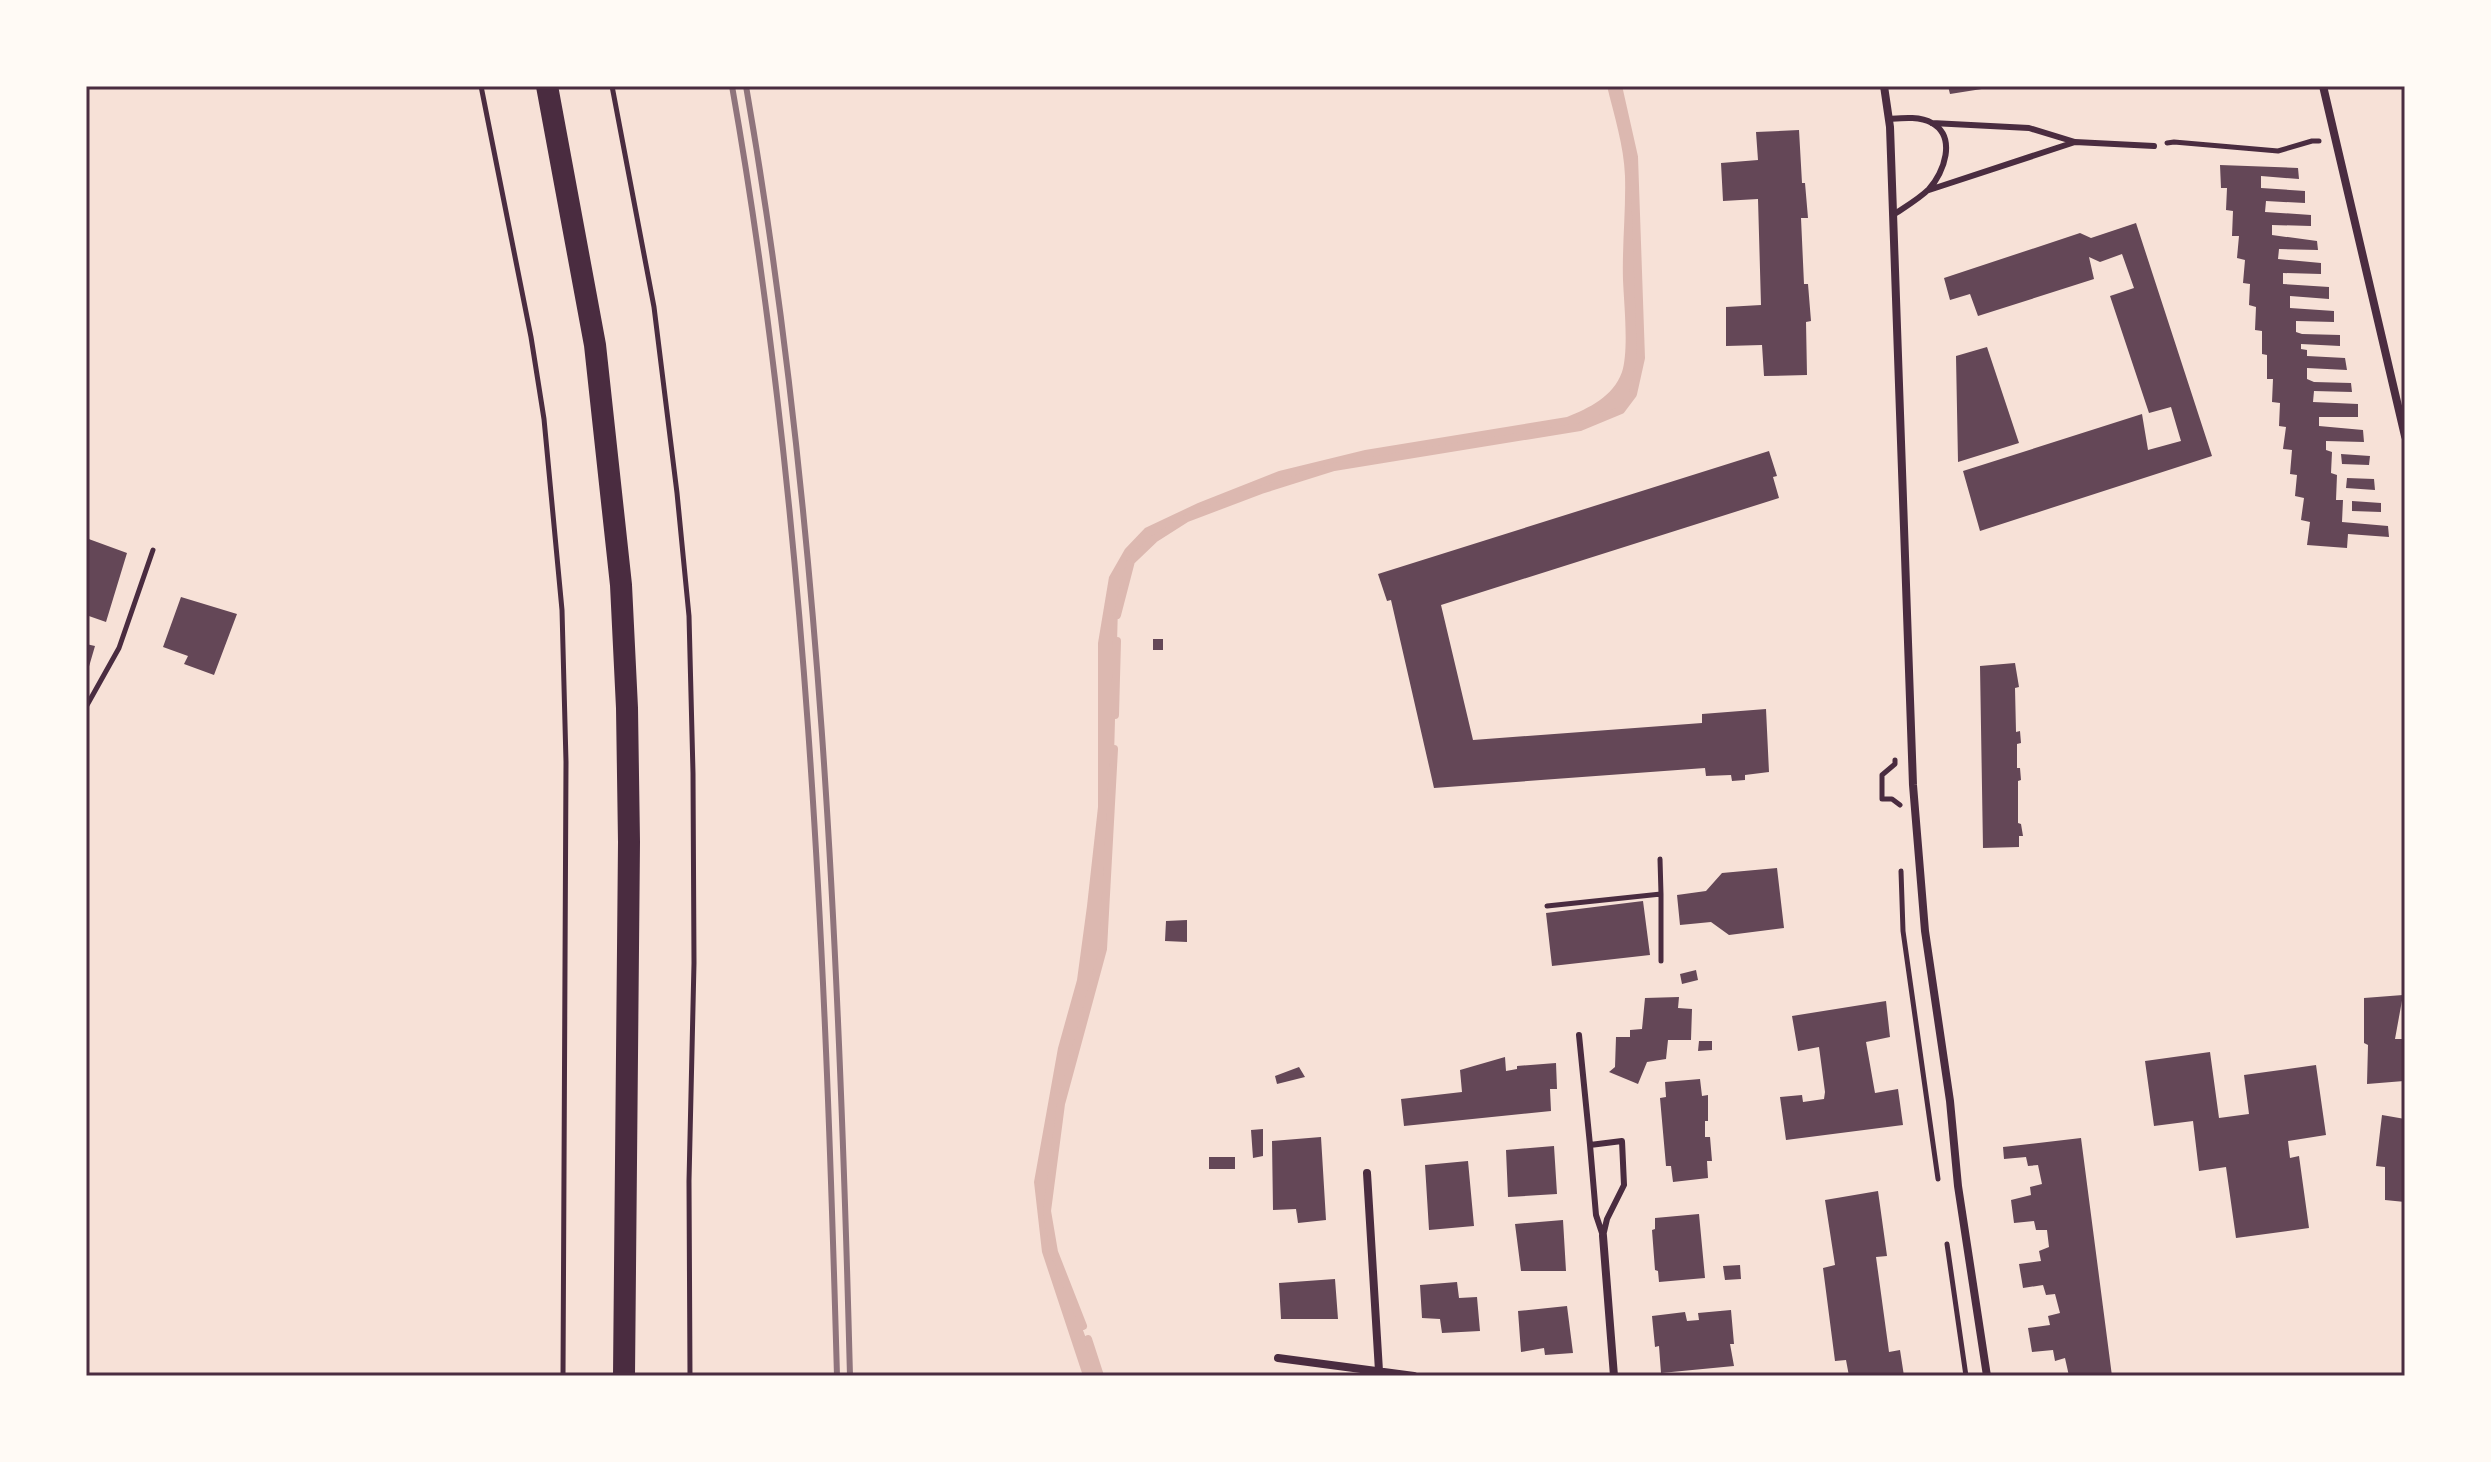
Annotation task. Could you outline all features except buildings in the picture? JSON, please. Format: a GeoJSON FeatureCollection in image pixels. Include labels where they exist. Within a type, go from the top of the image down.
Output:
{"type":"FeatureCollection","features":[{"type":"Feature","properties":{"kind":"highway"},"geometry":{"type":"LineString","coordinates":[[547,86],[595,345],[621,585],[629,842],[624,1376]]}},
{"type":"Feature","properties":{"kind":"street"},"geometry":{"type":"LineString","coordinates":[[1884,86],[1889,119],[1913,785],[1921,893],[1950,1101],[1958,1186],[1987,1376]]}},
{"type":"Feature","properties":{"kind":"street"},"geometry":{"type":"LineString","coordinates":[[2323,86],[2405,436]]}},
{"type":"Feature","properties":{"kind":"street"},"geometry":{"type":"LineString","coordinates":[[1367,1173],[1379,1371]]}},
{"type":"Feature","properties":{"kind":"street"},"geometry":{"type":"LineString","coordinates":[[1603,1236],[1614,1376]]}},
{"type":"Feature","properties":{"kind":"street"},"geometry":{"type":"LineString","coordinates":[[1278,1358],[1414,1376]]}},
{"type":"Feature","properties":{"kind":"lane"},"geometry":{"type":"LineString","coordinates":[[1889,119],[1910,117],[1932,123],[2029,128],[2075,142],[2154,146]]}},
{"type":"Feature","properties":{"kind":"lane"},"geometry":{"type":"LineString","coordinates":[[1929,190],[1943,171],[1947,155],[1943,135],[1932,123]]}},
{"type":"Feature","properties":{"kind":"lane"},"geometry":{"type":"LineString","coordinates":[[1893,215],[1929,190],[2075,142]]}},
{"type":"Feature","properties":{"kind":"lane"},"geometry":{"type":"LineString","coordinates":[[1579,1035],[1596,1215],[1603,1236]]}},
{"type":"Feature","properties":{"kind":"lane"},"geometry":{"type":"LineString","coordinates":[[1590,1145],[1622,1141],[1624,1185],[1607,1219],[1603,1236]]}},
{"type":"Feature","properties":{"kind":"path"},"geometry":{"type":"LineString","coordinates":[[481,86],[544,419],[562,610],[566,762],[563,1376]]}},
{"type":"Feature","properties":{"kind":"path"},"geometry":{"type":"LineString","coordinates":[[612,86],[654,307],[689,616],[694,931],[689,1181],[690,1376]]}},
{"type":"Feature","properties":{"kind":"path"},"geometry":{"type":"LineString","coordinates":[[2154,146],[2174,142],[2278,151],[2312,141],[2336,142]]}},
{"type":"Feature","properties":{"kind":"path"},"geometry":{"type":"LineString","coordinates":[[86,707],[119,648],[153,550]]}},
{"type":"Feature","properties":{"kind":"path"},"geometry":{"type":"LineString","coordinates":[[1660,859],[1661,961]]}},
{"type":"Feature","properties":{"kind":"path"},"geometry":{"type":"LineString","coordinates":[[1547,906],[1661,894]]}},
{"type":"Feature","properties":{"kind":"shaded area"},"geometry":{"type":"Polygon","coordinates":[[[1607,86],[1618,86],[1634,157],[1641,358],[1633,394],[1621,410],[1580,427],[1334,467],[1187,518],[1154,539],[1131,561],[1118,606],[1114,757],[1103,949],[1061,1104],[1047,1211],[1054,1252],[1100,1376],[1083,1376],[1042,1252],[1034,1182],[1058,1048],[1077,980],[1087,906],[1098,807],[1098,643],[1109,577],[1125,549],[1145,528],[1279,471],[1365,450],[1567,417],[1606,395],[1622,372],[1626,340],[1624,165],[1607,86]]]}},
{"type":"Feature","properties":{"kind":"waterway"},"geometry":{"type":"LineString","coordinates":[[1117,615],[1131,561],[1154,539],[1187,518],[1334,467],[1580,427],[1621,410],[1633,394],[1641,358],[1634,157],[1618,86]]}},
{"type":"Feature","properties":{"kind":"waterway"},"geometry":{"type":"LineString","coordinates":[[1115,715],[1117,641]]}},
{"type":"Feature","properties":{"kind":"waterway"},"geometry":{"type":"LineString","coordinates":[[1083,1326],[1054,1252],[1047,1211],[1061,1104],[1103,949],[1114,749]]}},
{"type":"Feature","properties":{"kind":"waterway"},"geometry":{"type":"LineString","coordinates":[[1088,1339],[1100,1376]]}},
{"type":"Feature","properties":{"kind":"railway"},"geometry":{"type":"LineString","coordinates":[[732,86],[758,246],[795,568],[818,891],[837,1376]]}},
{"type":"Feature","properties":{"kind":"railway"},"geometry":{"type":"LineString","coordinates":[[746,86],[792,407],[822,729],[840,1053],[850,1376]]}}]}
